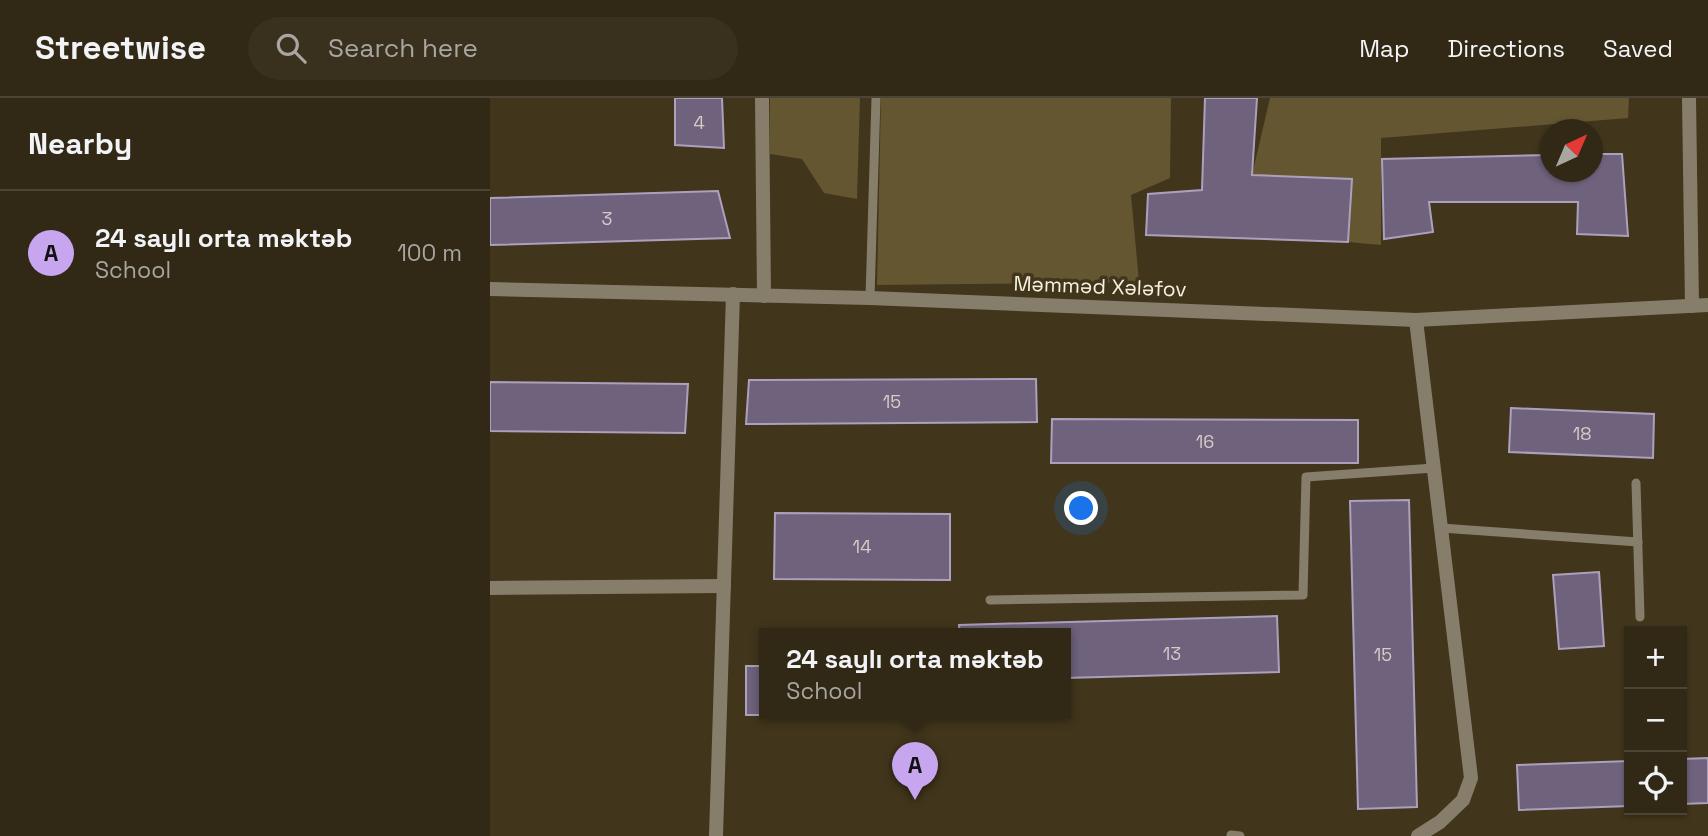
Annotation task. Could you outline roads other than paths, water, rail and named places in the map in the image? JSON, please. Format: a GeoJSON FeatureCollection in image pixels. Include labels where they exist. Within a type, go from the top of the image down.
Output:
{"type":"FeatureCollection","features":[{"type":"Feature","properties":{"kind":"street"},"geometry":{"type":"LineString","coordinates":[[762,98],[764,296]]}},
{"type":"Feature","properties":{"kind":"street"},"geometry":{"type":"LineString","coordinates":[[1689,98],[1692,306]]}},
{"type":"Feature","properties":{"kind":"street","name":"Məmməd Xələfov"},"geometry":{"type":"LineString","coordinates":[[490,289],[870,298],[1416,320],[1708,305]]}},
{"type":"Feature","properties":{"kind":"street"},"geometry":{"type":"LineString","coordinates":[[716,836],[733,294]]}},
{"type":"Feature","properties":{"kind":"street"},"geometry":{"type":"LineString","coordinates":[[1416,320],[1471,778],[1463,800],[1440,822],[1418,836]]}},
{"type":"Feature","properties":{"kind":"street"},"geometry":{"type":"LineString","coordinates":[[490,588],[724,586]]}},
{"type":"Feature","properties":{"kind":"lane"},"geometry":{"type":"LineString","coordinates":[[870,298],[876,98]]}},
{"type":"Feature","properties":{"kind":"lane"},"geometry":{"type":"LineString","coordinates":[[990,600],[1303,595],[1306,477],[1434,468]]}},
{"type":"Feature","properties":{"kind":"lane"},"geometry":{"type":"LineString","coordinates":[[1636,483],[1640,617]]}},
{"type":"Feature","properties":{"kind":"lane"},"geometry":{"type":"LineString","coordinates":[[1441,528],[1638,542]]}},
{"type":"Feature","properties":{"kind":"place","name":"24 saylı orta məktəb"},"geometry":{"type":"Point","coordinates":[915,800]}}]}
